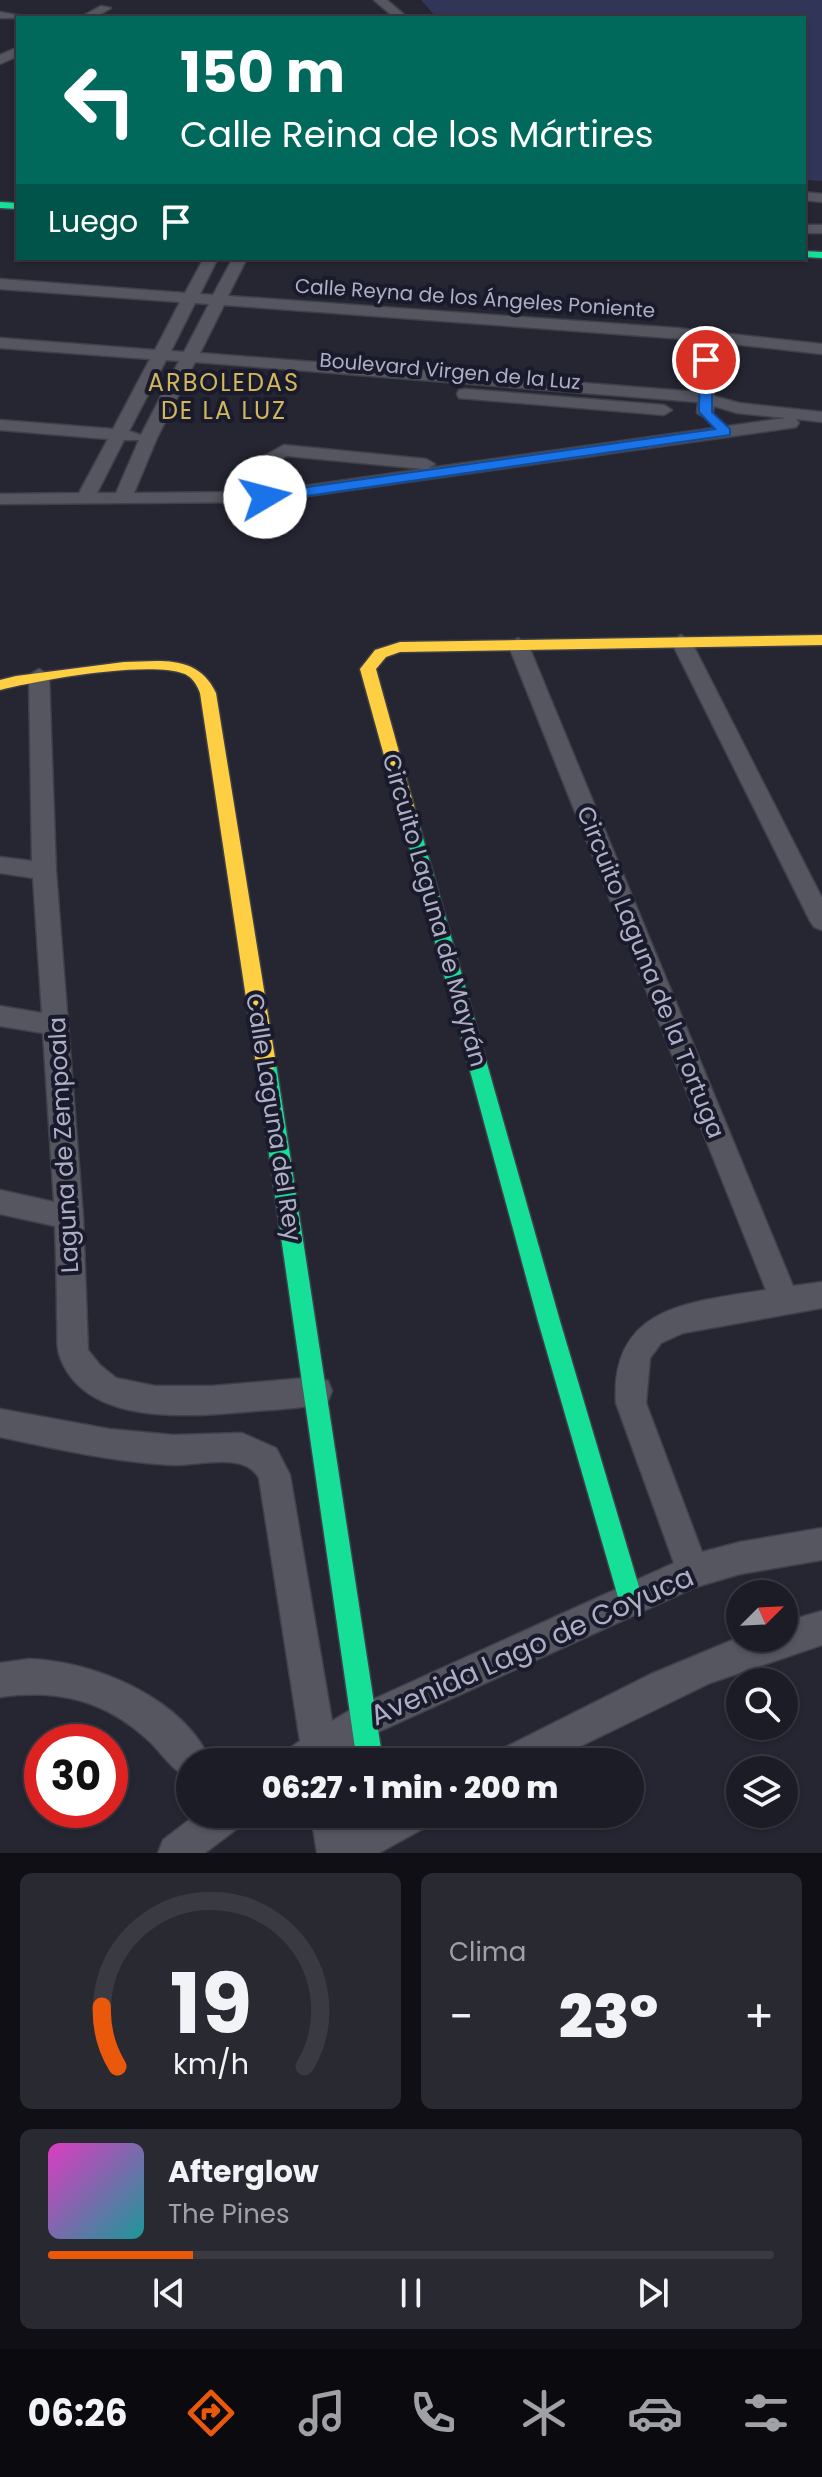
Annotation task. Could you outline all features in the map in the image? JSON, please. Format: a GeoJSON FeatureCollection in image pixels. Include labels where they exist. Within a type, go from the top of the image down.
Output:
{"type":"FeatureCollection","features":[{"type":"Feature","properties":{"kind":"street"},"geometry":{"type":"LineString","coordinates":[[380,0],[400,16]]}},
{"type":"Feature","properties":{"kind":"street"},"geometry":{"type":"LineString","coordinates":[[89,16],[105,8]]}},
{"type":"Feature","properties":{"kind":"street"},"geometry":{"type":"LineString","coordinates":[[85,499],[210,260]]}},
{"type":"Feature","properties":{"kind":"street"},"geometry":{"type":"LineString","coordinates":[[123,498],[148,438],[239,260]]}},
{"type":"Feature","properties":{"kind":"street","name":"Calle Reyna de los Ángeles Poniente"},"geometry":{"type":"LineString","coordinates":[[0,284],[706,336],[822,349]]}},
{"type":"Feature","properties":{"kind":"street"},"geometry":{"type":"LineString","coordinates":[[706,336],[706,405],[725,432]]}},
{"type":"Feature","properties":{"kind":"street","name":"Boulevard Virgen de la Luz"},"geometry":{"type":"LineString","coordinates":[[0,343],[156,362]]}},
{"type":"Feature","properties":{"kind":"street","name":"Boulevard Virgen de la Luz"},"geometry":{"type":"LineString","coordinates":[[0,357],[187,364],[821,417]]}},
{"type":"Feature","properties":{"kind":"street"},"geometry":{"type":"LineString","coordinates":[[0,499],[265,497],[821,417]]}},
{"type":"Feature","properties":{"kind":"street"},"geometry":{"type":"LineString","coordinates":[[0,425],[148,438]]}},
{"type":"Feature","properties":{"kind":"street"},"geometry":{"type":"LineString","coordinates":[[265,497],[273,456],[284,450],[460,468]]}},
{"type":"Feature","properties":{"kind":"street","name":"Circuito Laguna de Mayrán"},"geometry":{"type":"LineString","coordinates":[[630,1597],[545,1306],[368,669],[379,653],[400,647],[822,640]]}},
{"type":"Feature","properties":{"kind":"street"},"geometry":{"type":"LineString","coordinates":[[681,641],[822,921]]}},
{"type":"Feature","properties":{"kind":"street","name":"Circuito Laguna de la Tortuga"},"geometry":{"type":"LineString","coordinates":[[518,644],[784,1300]]}},
{"type":"Feature","properties":{"kind":"street","name":"Calle Laguna del Rey"},"geometry":{"type":"LineString","coordinates":[[0,685],[39,675],[173,667],[191,672],[205,684],[317,1391],[368,1748]]}},
{"type":"Feature","properties":{"kind":"street","name":"Laguna de Zempoala"},"geometry":{"type":"LineString","coordinates":[[39,675],[44,871],[69,1217],[73,1352],[82,1369],[96,1382],[114,1392],[139,1397],[226,1399],[317,1391]]}},
{"type":"Feature","properties":{"kind":"street"},"geometry":{"type":"LineString","coordinates":[[0,865],[44,871]]}},
{"type":"Feature","properties":{"kind":"street"},"geometry":{"type":"LineString","coordinates":[[0,1016],[56,1025]]}},
{"type":"Feature","properties":{"kind":"street"},"geometry":{"type":"LineString","coordinates":[[0,1202],[69,1217]]}},
{"type":"Feature","properties":{"kind":"street"},"geometry":{"type":"LineString","coordinates":[[693,1571],[631,1403],[632,1367],[643,1342],[666,1325],[822,1295]]}},
{"type":"Feature","properties":{"kind":"street"},"geometry":{"type":"LineString","coordinates":[[0,1423],[109,1444],[173,1450],[242,1448],[265,1459],[274,1475],[312,1748]]}},
{"type":"Feature","properties":{"kind":"street","name":"Avenida Lago de Coyuca"},"geometry":{"type":"LineString","coordinates":[[326,1748],[364,1721],[630,1597],[693,1571],[740,1558],[822,1544]]}},
{"type":"Feature","properties":{"kind":"street"},"geometry":{"type":"LineString","coordinates":[[541,1748],[667,1686],[776,1640],[822,1628]]}},
{"type":"Feature","properties":{"kind":"street"},"geometry":{"type":"LineString","coordinates":[[0,1680],[51,1677],[94,1684],[130,1703],[181,1748]]}},
{"type":"Feature","properties":{"kind":"street"},"geometry":{"type":"LineString","coordinates":[[176,1853],[208,1828]]}},
{"type":"Feature","properties":{"kind":"street"},"geometry":{"type":"LineString","coordinates":[[331,1828],[335,1853]]}},
{"type":"Feature","properties":{"kind":"street"},"geometry":{"type":"LineString","coordinates":[[343,1853],[373,1828]]}},
{"type":"Feature","properties":{"kind":"water"},"geometry":{"type":"Polygon","coordinates":[[[421,0],[822,0],[822,181],[806,180],[806,16],[435,16],[421,0]]]}},
{"type":"Feature","properties":{"kind":"traffic: fast"},"geometry":{"type":"LineString","coordinates":[[0,205],[16,206]]}},
{"type":"Feature","properties":{"kind":"traffic: fast"},"geometry":{"type":"LineString","coordinates":[[806,254],[822,255]]}},
{"type":"Feature","properties":{"kind":"traffic: fast"},"geometry":{"type":"LineString","coordinates":[[411,824],[549,1321],[630,1597]]}},
{"type":"Feature","properties":{"kind":"traffic: fast"},"geometry":{"type":"LineString","coordinates":[[266,1064],[368,1748]]}},
{"type":"Feature","properties":{"kind":"traffic: slow"},"geometry":{"type":"LineString","coordinates":[[411,824],[368,669],[373,660],[385,651],[400,647],[822,640]]}},
{"type":"Feature","properties":{"kind":"traffic: slow"},"geometry":{"type":"LineString","coordinates":[[0,685],[66,672],[124,666],[172,667],[188,670],[201,679],[208,693],[266,1064]]}},
{"type":"Feature","properties":{"kind":"district","name":"ARBOLEDAS DE LA LUZ"},"geometry":{"type":"Point","coordinates":[224,396]}},
{"type":"Feature","properties":{"kind":"route"},"geometry":{"type":"LineString","coordinates":[[265,497],[725,432],[706,412],[706,360]]}}]}
